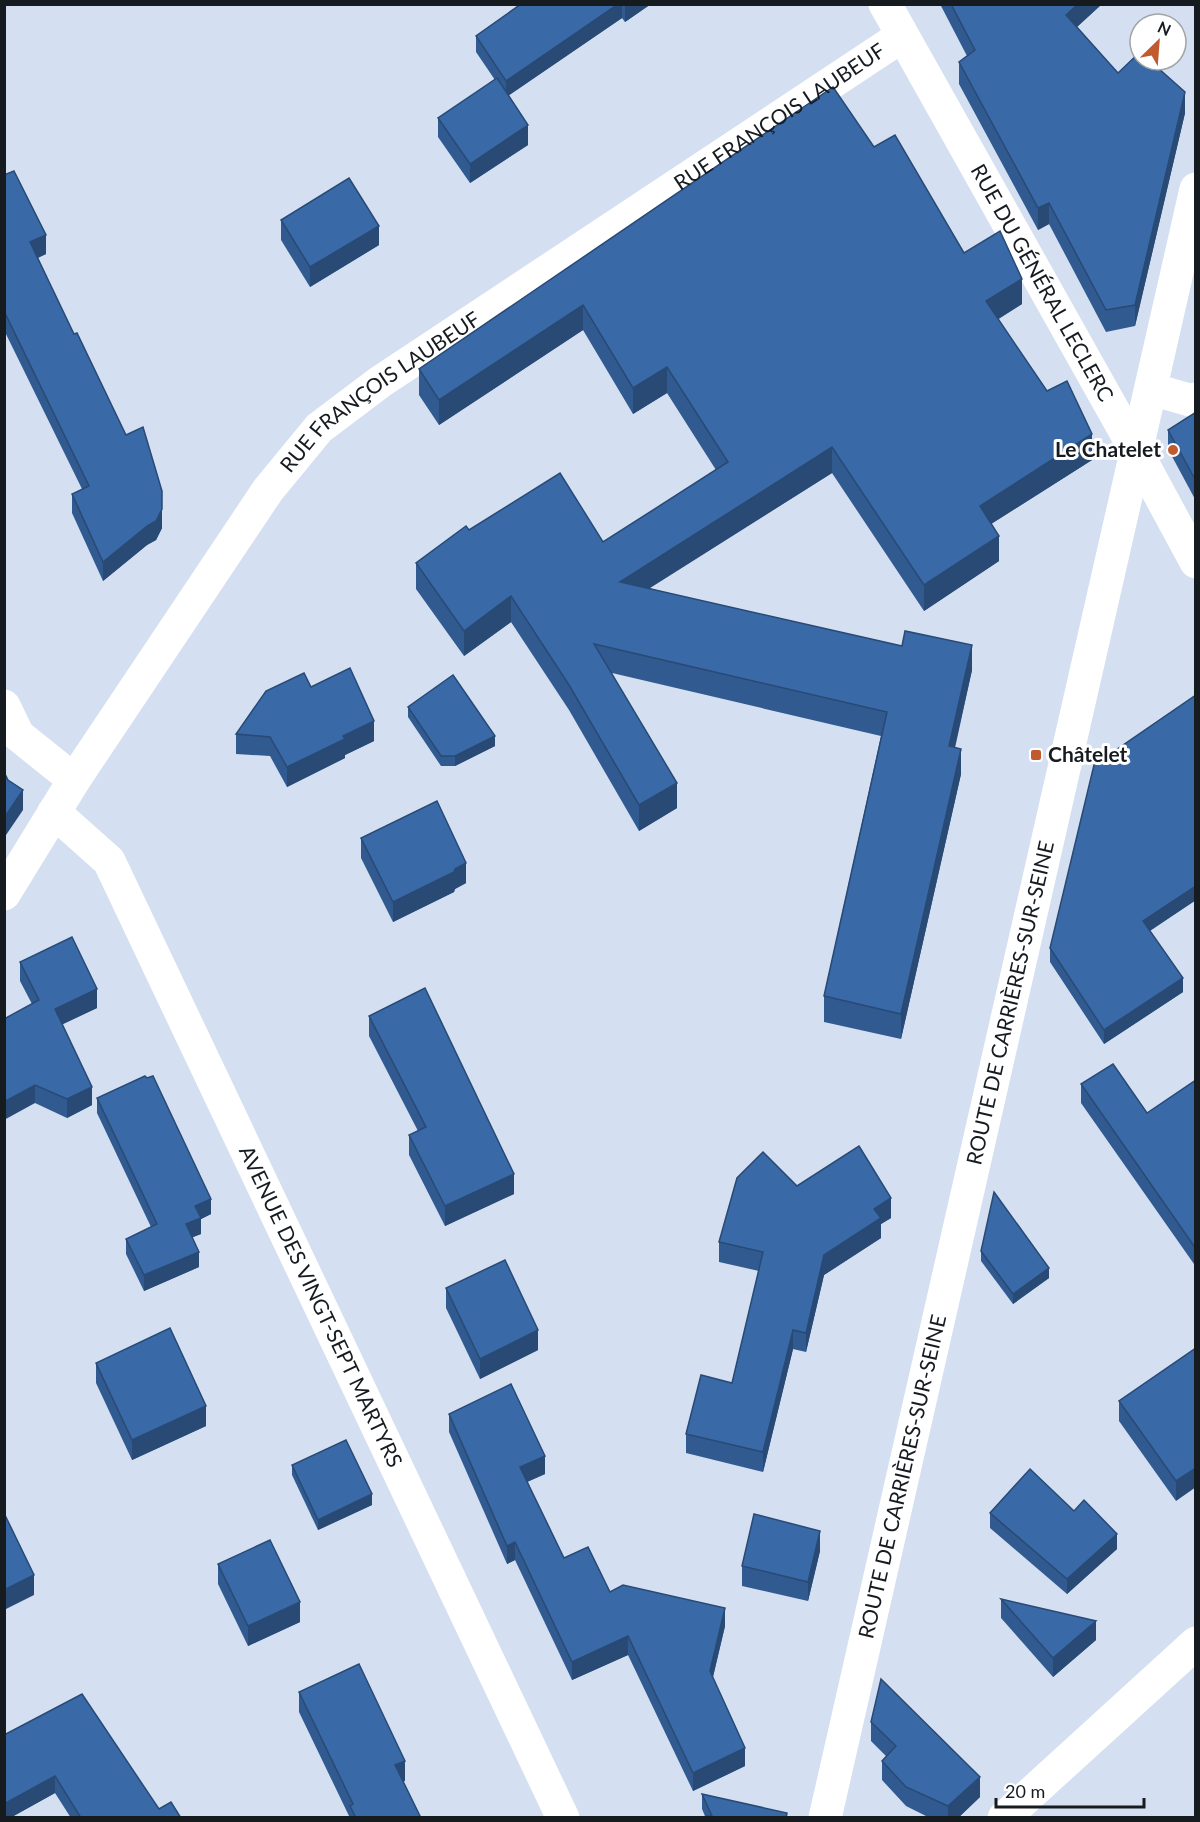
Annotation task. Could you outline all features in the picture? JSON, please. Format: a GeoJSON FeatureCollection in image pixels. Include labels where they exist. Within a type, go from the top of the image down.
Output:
{"type":"FeatureCollection","features":[{"type":"Feature","properties":{"kind":"street","name":"RUE DU GÉNÉRAL LECLERC"},"geometry":{"type":"LineString","coordinates":[[885,4],[1196,562]]}},
{"type":"Feature","properties":{"kind":"street","name":"RUE FRANÇOIS LAUBEUF"},"geometry":{"type":"LineString","coordinates":[[4,894],[74,780],[268,490],[319,428],[380,382],[902,36]]}},
{"type":"Feature","properties":{"kind":"street","name":"ROUTE DE CARRIÈRES-SUR-SEINE"},"geometry":{"type":"LineString","coordinates":[[825,1818],[1196,189]]}},
{"type":"Feature","properties":{"kind":"street"},"geometry":{"type":"LineString","coordinates":[[1150,390],[1193,401],[1196,399]]}},
{"type":"Feature","properties":{"kind":"street"},"geometry":{"type":"LineString","coordinates":[[4,706],[18,735],[74,780]]}},
{"type":"Feature","properties":{"kind":"street","name":"AVENUE DES VINGT-SEPT MARTYRS"},"geometry":{"type":"LineString","coordinates":[[54,812],[109,861],[563,1818]]}},
{"type":"Feature","properties":{"kind":"street"},"geometry":{"type":"LineString","coordinates":[[1004,1818],[1196,1643]]}},
{"type":"Feature","properties":{"kind":"building"},"geometry":{"type":"Polygon","coordinates":[[[521,4],[618,4],[506,81],[476,36],[521,4]]]}},
{"type":"Feature","properties":{"kind":"building"},"geometry":{"type":"Polygon","coordinates":[[[951,4],[1078,4],[1066,15],[1118,73],[1128,63],[1128,72],[1162,72],[1185,92],[1135,305],[1106,310],[1049,203],[1038,208],[959,62],[975,50],[951,4]]]}},
{"type":"Feature","properties":{"kind":"building"},"geometry":{"type":"Polygon","coordinates":[[[497,78],[528,125],[470,164],[438,118],[497,78]]]}},
{"type":"Feature","properties":{"kind":"building"},"geometry":{"type":"Polygon","coordinates":[[[833,87],[874,147],[895,135],[964,253],[1000,231],[1022,279],[986,301],[1047,391],[1067,381],[1092,434],[980,506],[999,536],[924,585],[832,447],[620,582],[902,646],[905,631],[972,645],[949,746],[961,749],[901,1014],[824,996],[887,712],[594,644],[677,783],[639,805],[569,685],[511,596],[464,631],[416,563],[466,526],[469,530],[560,473],[603,542],[728,462],[667,367],[633,388],[583,305],[439,400],[419,369],[833,87]]]}},
{"type":"Feature","properties":{"kind":"building"},"geometry":{"type":"Polygon","coordinates":[[[14,171],[46,235],[30,242],[126,435],[143,427],[162,491],[162,509],[156,521],[103,562],[72,494],[89,486],[4,311],[4,175],[14,171]]]}},
{"type":"Feature","properties":{"kind":"building"},"geometry":{"type":"Polygon","coordinates":[[[349,178],[379,226],[310,267],[281,220],[349,178]]]}},
{"type":"Feature","properties":{"kind":"building"},"geometry":{"type":"Polygon","coordinates":[[[1196,412],[1196,481],[1168,430],[1196,412]]]}},
{"type":"Feature","properties":{"kind":"building"},"geometry":{"type":"Polygon","coordinates":[[[350,668],[374,721],[343,736],[345,739],[287,767],[270,737],[236,734],[266,691],[304,673],[311,687],[350,668]]]}},
{"type":"Feature","properties":{"kind":"building"},"geometry":{"type":"Polygon","coordinates":[[[453,675],[495,736],[455,756],[441,756],[408,707],[453,675]]]}},
{"type":"Feature","properties":{"kind":"building"},"geometry":{"type":"Polygon","coordinates":[[[1196,695],[1196,886],[1143,921],[1183,978],[1104,1030],[1050,948],[1094,765],[1196,695]]]}},
{"type":"Feature","properties":{"kind":"building"},"geometry":{"type":"Polygon","coordinates":[[[4,772],[8,780],[23,790],[4,818],[4,772]]]}},
{"type":"Feature","properties":{"kind":"building"},"geometry":{"type":"Polygon","coordinates":[[[437,801],[466,863],[454,872],[393,902],[361,838],[437,801]]]}},
{"type":"Feature","properties":{"kind":"building"},"geometry":{"type":"Polygon","coordinates":[[[72,937],[97,989],[55,1009],[92,1087],[67,1099],[35,1085],[4,1102],[4,1019],[39,1000],[20,962],[72,937]]]}},
{"type":"Feature","properties":{"kind":"building"},"geometry":{"type":"Polygon","coordinates":[[[425,988],[514,1174],[445,1206],[409,1135],[426,1127],[369,1016],[425,988]]]}},
{"type":"Feature","properties":{"kind":"building"},"geometry":{"type":"Polygon","coordinates":[[[1113,1064],[1147,1113],[1196,1080],[1196,1245],[1194,1246],[1081,1084],[1113,1064]]]}},
{"type":"Feature","properties":{"kind":"building"},"geometry":{"type":"Polygon","coordinates":[[[145,1076],[147,1078],[153,1076],[211,1199],[195,1206],[201,1218],[186,1224],[199,1252],[144,1275],[126,1239],[157,1224],[97,1098],[145,1076]]]}},
{"type":"Feature","properties":{"kind":"building"},"geometry":{"type":"Polygon","coordinates":[[[859,1146],[891,1198],[874,1209],[881,1218],[824,1255],[806,1333],[793,1330],[763,1452],[686,1434],[701,1375],[732,1383],[763,1252],[719,1242],[737,1178],[763,1152],[797,1186],[859,1146]]]}},
{"type":"Feature","properties":{"kind":"building"},"geometry":{"type":"Polygon","coordinates":[[[994,1192],[1049,1268],[1013,1294],[981,1251],[994,1192]]]}},
{"type":"Feature","properties":{"kind":"building"},"geometry":{"type":"Polygon","coordinates":[[[505,1260],[538,1330],[480,1359],[446,1288],[505,1260]]]}},
{"type":"Feature","properties":{"kind":"building"},"geometry":{"type":"Polygon","coordinates":[[[170,1328],[206,1406],[132,1440],[96,1363],[170,1328]]]}},
{"type":"Feature","properties":{"kind":"building"},"geometry":{"type":"Polygon","coordinates":[[[1196,1348],[1196,1468],[1176,1481],[1119,1401],[1196,1348]]]}},
{"type":"Feature","properties":{"kind":"building"},"geometry":{"type":"Polygon","coordinates":[[[511,1384],[545,1456],[520,1467],[564,1558],[588,1547],[610,1592],[623,1585],[725,1608],[710,1671],[745,1748],[693,1773],[628,1636],[572,1662],[515,1542],[507,1546],[449,1414],[511,1384]]]}},
{"type":"Feature","properties":{"kind":"building"},"geometry":{"type":"Polygon","coordinates":[[[346,1440],[372,1494],[318,1520],[292,1465],[346,1440]]]}},
{"type":"Feature","properties":{"kind":"building"},"geometry":{"type":"Polygon","coordinates":[[[1030,1469],[1074,1511],[1084,1500],[1117,1534],[1067,1579],[990,1513],[1030,1469]]]}},
{"type":"Feature","properties":{"kind":"building"},"geometry":{"type":"Polygon","coordinates":[[[4,1513],[34,1575],[4,1590],[4,1513]]]}},
{"type":"Feature","properties":{"kind":"building"},"geometry":{"type":"Polygon","coordinates":[[[754,1514],[820,1531],[808,1582],[742,1566],[754,1514]]]}},
{"type":"Feature","properties":{"kind":"building"},"geometry":{"type":"Polygon","coordinates":[[[270,1540],[300,1602],[248,1626],[218,1564],[270,1540]]]}},
{"type":"Feature","properties":{"kind":"building"},"geometry":{"type":"Polygon","coordinates":[[[1001,1599],[1096,1621],[1053,1658],[1001,1599]]]}},
{"type":"Feature","properties":{"kind":"building"},"geometry":{"type":"Polygon","coordinates":[[[359,1664],[405,1761],[395,1765],[421,1818],[356,1818],[350,1806],[353,1804],[299,1692],[359,1664]]]}},
{"type":"Feature","properties":{"kind":"building"},"geometry":{"type":"Polygon","coordinates":[[[881,1679],[980,1777],[948,1806],[906,1787],[882,1761],[896,1746],[871,1722],[881,1679]]]}},
{"type":"Feature","properties":{"kind":"building"},"geometry":{"type":"Polygon","coordinates":[[[82,1694],[159,1809],[171,1802],[181,1818],[81,1818],[55,1776],[4,1804],[4,1735],[82,1694]]]}},
{"type":"Feature","properties":{"kind":"building"},"geometry":{"type":"Polygon","coordinates":[[[702,1794],[787,1813],[786,1818],[689,1818],[712,1816],[702,1794]]]}},
{"type":"Feature","properties":{"kind":"place","name":"Le Chatelet"},"geometry":{"type":"Point","coordinates":[1173,450]}},
{"type":"Feature","properties":{"kind":"place","name":"Châtelet"},"geometry":{"type":"Point","coordinates":[1036,755]}}]}
